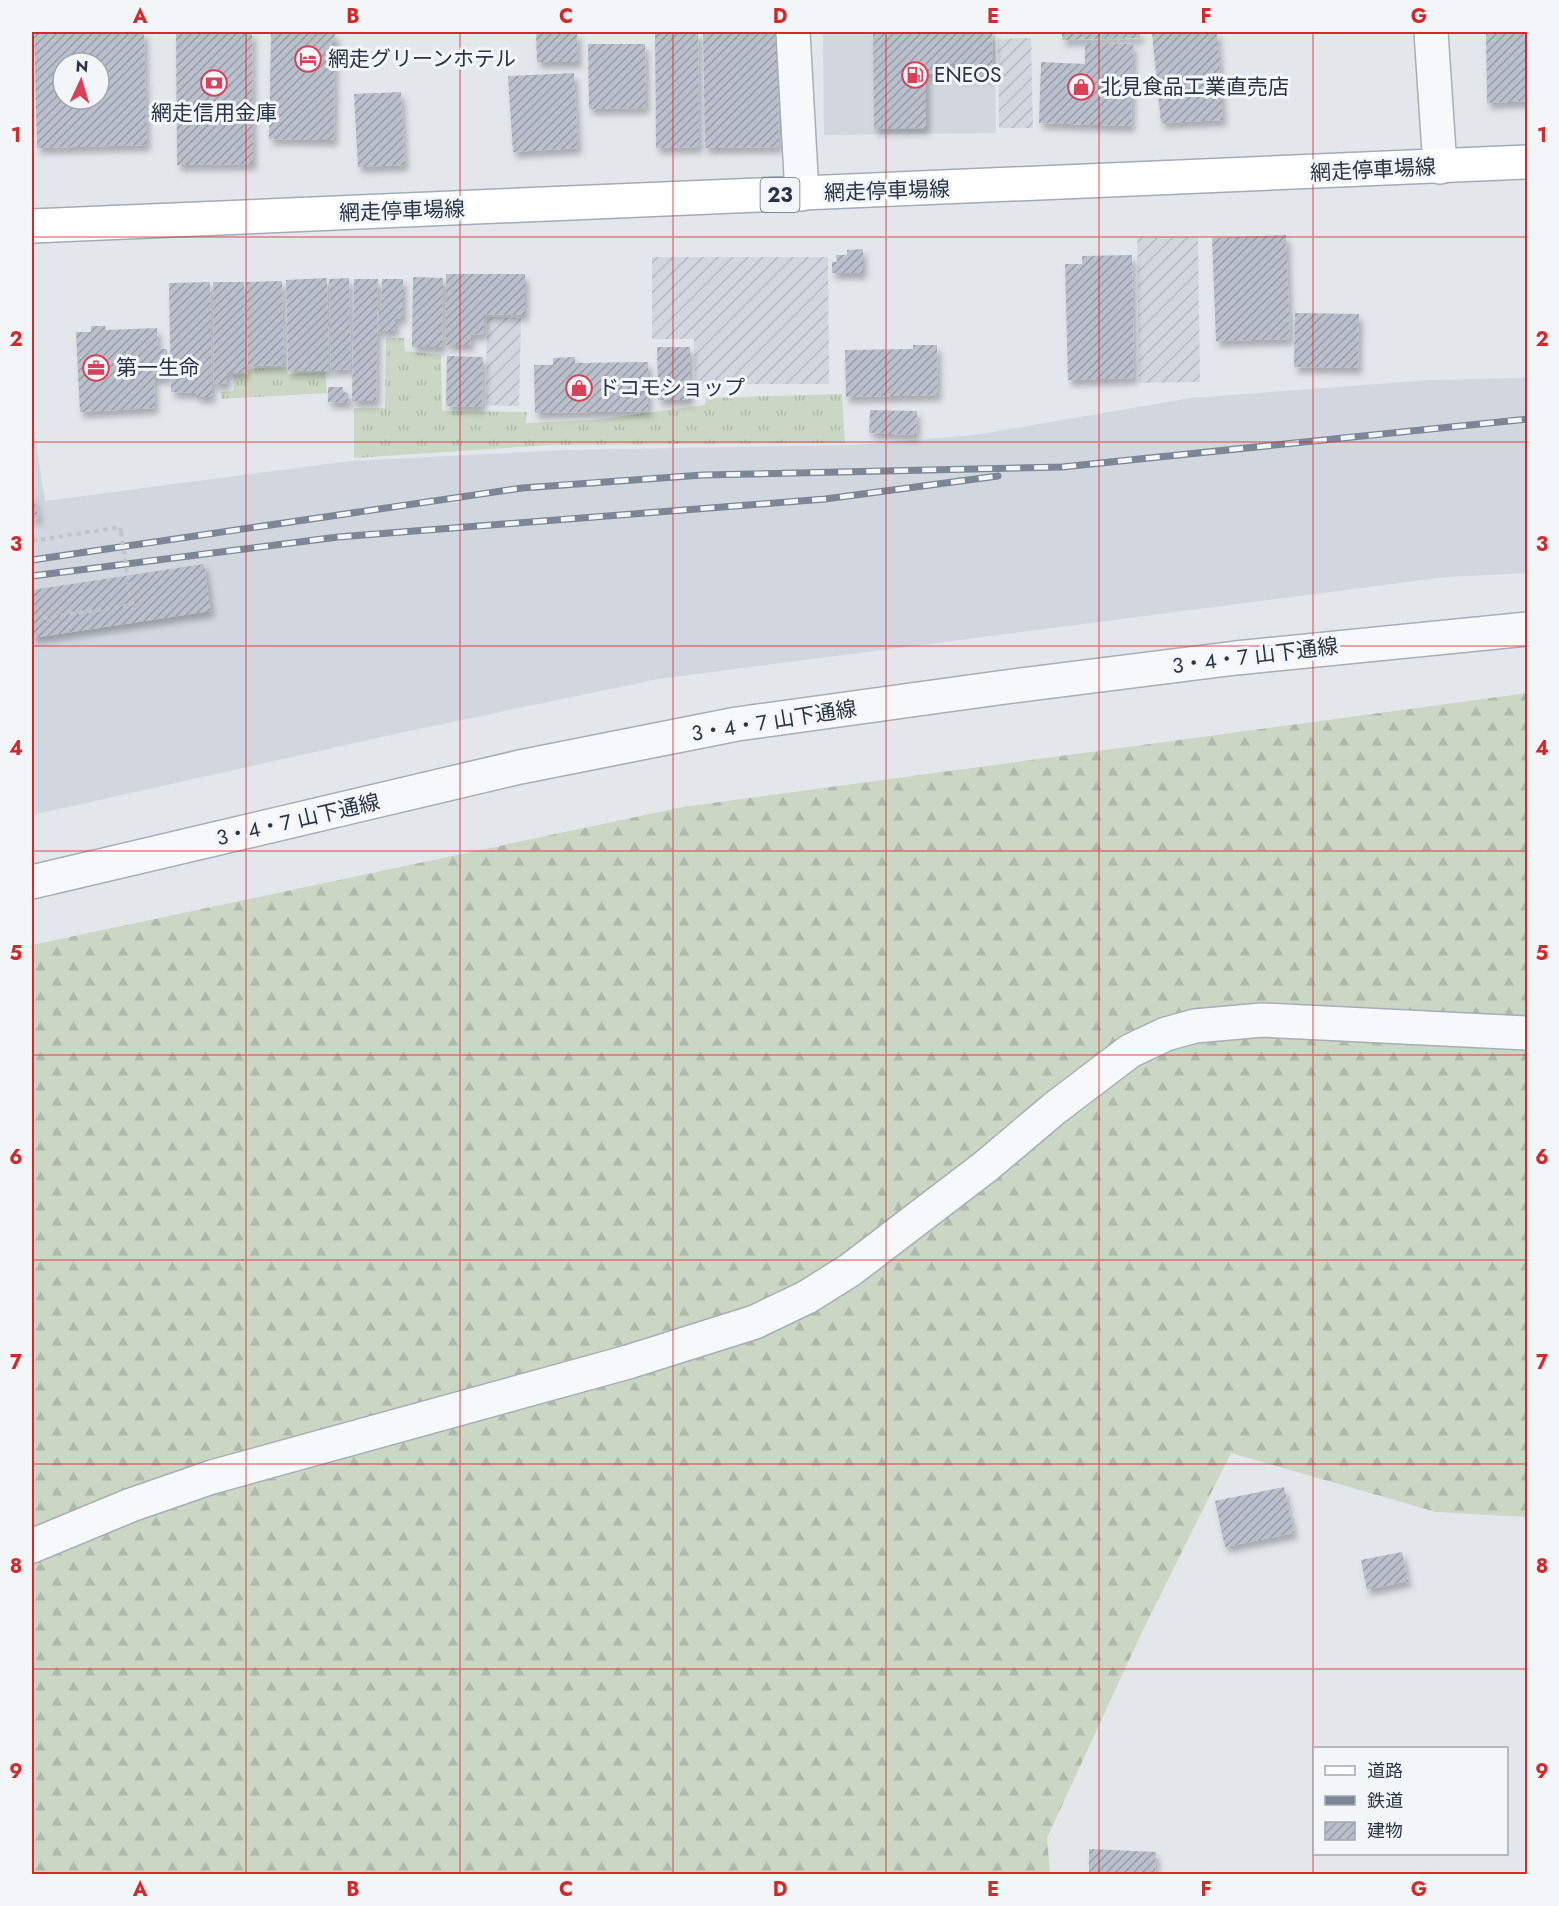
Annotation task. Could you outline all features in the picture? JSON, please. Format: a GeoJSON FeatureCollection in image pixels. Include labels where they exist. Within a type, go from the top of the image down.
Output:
{"type":"FeatureCollection","features":[{"type":"Feature","properties":{"kind":"main road","name":"網走停車場線"},"geometry":{"type":"LineString","coordinates":[[32,226],[1527,162]]}},
{"type":"Feature","properties":{"kind":"street"},"geometry":{"type":"LineString","coordinates":[[793,32],[802,194]]}},
{"type":"Feature","properties":{"kind":"street"},"geometry":{"type":"LineString","coordinates":[[1431,32],[1440,167]]}},
{"type":"Feature","properties":{"kind":"street","name":"3・4・7 山下通線"},"geometry":{"type":"LineString","coordinates":[[32,882],[520,767],[737,724],[1236,658],[1527,629]]}},
{"type":"Feature","properties":{"kind":"street"},"geometry":{"type":"LineString","coordinates":[[32,1546],[131,1505],[212,1477],[628,1362],[755,1322],[807,1297],[850,1270],[985,1167],[1055,1108],[1130,1051],[1166,1034],[1195,1026],[1262,1020],[1527,1033]]}},
{"type":"Feature","properties":{"kind":"path"},"geometry":{"type":"LineString","coordinates":[[32,541],[120,527],[132,604],[43,618]]}},
{"type":"Feature","properties":{"kind":"shaded area"},"geometry":{"type":"Polygon","coordinates":[[[995,32],[996,133],[824,135],[823,33],[995,32]]]}},
{"type":"Feature","properties":{"kind":"shaded area"},"geometry":{"type":"Polygon","coordinates":[[[1031,38],[1033,128],[999,128],[998,39],[1031,38]]]}},
{"type":"Feature","properties":{"kind":"shaded area"},"geometry":{"type":"Polygon","coordinates":[[[1198,237],[1200,382],[1139,383],[1137,238],[1198,237]]]}},
{"type":"Feature","properties":{"kind":"shaded area"},"geometry":{"type":"Polygon","coordinates":[[[652,257],[828,257],[829,384],[695,384],[694,339],[652,339],[652,257]]]}},
{"type":"Feature","properties":{"kind":"shaded area"},"geometry":{"type":"Polygon","coordinates":[[[487,317],[521,318],[519,406],[486,405],[487,317]]]}},
{"type":"Feature","properties":{"kind":"shaded area"},"geometry":{"type":"Polygon","coordinates":[[[1527,378],[1527,573],[1446,577],[658,679],[404,732],[32,815],[32,416],[45,501],[350,461],[567,450],[853,445],[975,435],[1191,398],[1432,380],[1527,378]]]}},
{"type":"Feature","properties":{"kind":"green space"},"geometry":{"type":"Polygon","coordinates":[[[386,338],[404,338],[405,351],[441,355],[442,411],[527,412],[526,423],[594,420],[705,405],[706,398],[842,394],[845,443],[551,445],[354,458],[354,408],[385,408],[386,338]]]}},
{"type":"Feature","properties":{"kind":"green space"},"geometry":{"type":"Polygon","coordinates":[[[287,367],[288,374],[325,372],[327,393],[221,399],[221,392],[234,391],[233,375],[248,374],[248,369],[287,367]]]}},
{"type":"Feature","properties":{"kind":"green space"},"geometry":{"type":"Polygon","coordinates":[[[1527,693],[1527,1517],[1436,1512],[1231,1453],[1141,1634],[1047,1838],[1050,1874],[32,1874],[32,945],[683,807],[1527,693]]]}},
{"type":"Feature","properties":{"kind":"building"},"geometry":{"type":"Polygon","coordinates":[[[34,32],[144,32],[147,145],[37,148],[34,32]]]}},
{"type":"Feature","properties":{"kind":"building"},"geometry":{"type":"Polygon","coordinates":[[[176,32],[252,32],[253,164],[177,165],[176,32]]]}},
{"type":"Feature","properties":{"kind":"building"},"geometry":{"type":"Polygon","coordinates":[[[271,32],[335,32],[334,140],[269,139],[271,32]]]}},
{"type":"Feature","properties":{"kind":"building"},"geometry":{"type":"Polygon","coordinates":[[[536,32],[577,32],[578,62],[537,62],[536,32]]]}},
{"type":"Feature","properties":{"kind":"building"},"geometry":{"type":"Polygon","coordinates":[[[655,32],[698,32],[699,147],[656,148],[655,32]]]}},
{"type":"Feature","properties":{"kind":"building"},"geometry":{"type":"Polygon","coordinates":[[[703,32],[778,32],[779,147],[705,148],[703,32]]]}},
{"type":"Feature","properties":{"kind":"building"},"geometry":{"type":"Polygon","coordinates":[[[992,32],[993,75],[955,76],[955,63],[947,64],[947,74],[926,74],[926,128],[874,129],[873,34],[992,32]]]}},
{"type":"Feature","properties":{"kind":"building"},"geometry":{"type":"Polygon","coordinates":[[[1062,32],[1141,32],[1140,38],[1062,40],[1062,32]]]}},
{"type":"Feature","properties":{"kind":"building"},"geometry":{"type":"Polygon","coordinates":[[[1217,32],[1223,120],[1161,123],[1152,33],[1217,32]]]}},
{"type":"Feature","properties":{"kind":"building"},"geometry":{"type":"Polygon","coordinates":[[[1486,32],[1528,32],[1528,101],[1487,103],[1486,32]]]}},
{"type":"Feature","properties":{"kind":"building"},"geometry":{"type":"Polygon","coordinates":[[[1085,43],[1133,44],[1131,126],[1039,123],[1041,62],[1085,64],[1085,43]]]}},
{"type":"Feature","properties":{"kind":"building"},"geometry":{"type":"Polygon","coordinates":[[[588,44],[645,44],[646,108],[589,109],[588,44]]]}},
{"type":"Feature","properties":{"kind":"building"},"geometry":{"type":"Polygon","coordinates":[[[574,73],[578,148],[513,152],[508,76],[574,73]]]}},
{"type":"Feature","properties":{"kind":"building"},"geometry":{"type":"Polygon","coordinates":[[[401,92],[405,165],[358,167],[354,94],[401,92]]]}},
{"type":"Feature","properties":{"kind":"building"},"geometry":{"type":"Polygon","coordinates":[[[1286,235],[1290,339],[1216,341],[1212,238],[1286,235]]]}},
{"type":"Feature","properties":{"kind":"building"},"geometry":{"type":"Polygon","coordinates":[[[863,249],[863,273],[832,273],[832,262],[837,262],[836,255],[847,255],[847,250],[863,249]]]}},
{"type":"Feature","properties":{"kind":"building"},"geometry":{"type":"Polygon","coordinates":[[[1132,255],[1134,378],[1068,380],[1065,264],[1082,264],[1082,256],[1132,255]]]}},
{"type":"Feature","properties":{"kind":"building"},"geometry":{"type":"Polygon","coordinates":[[[446,274],[525,274],[525,315],[484,314],[484,335],[471,334],[470,345],[446,345],[446,274]]]}},
{"type":"Feature","properties":{"kind":"building"},"geometry":{"type":"Polygon","coordinates":[[[413,277],[443,278],[442,347],[412,347],[413,277]]]}},
{"type":"Feature","properties":{"kind":"building"},"geometry":{"type":"Polygon","coordinates":[[[327,278],[329,371],[288,371],[286,280],[327,278]]]}},
{"type":"Feature","properties":{"kind":"building"},"geometry":{"type":"Polygon","coordinates":[[[349,278],[351,369],[331,370],[329,279],[349,278]]]}},
{"type":"Feature","properties":{"kind":"building"},"geometry":{"type":"Polygon","coordinates":[[[354,279],[378,279],[376,401],[352,401],[354,279]]]}},
{"type":"Feature","properties":{"kind":"building"},"geometry":{"type":"Polygon","coordinates":[[[382,279],[403,279],[403,319],[395,318],[395,331],[378,331],[382,279]]]}},
{"type":"Feature","properties":{"kind":"building"},"geometry":{"type":"Polygon","coordinates":[[[282,281],[284,365],[248,366],[246,282],[282,281]]]}},
{"type":"Feature","properties":{"kind":"building"},"geometry":{"type":"Polygon","coordinates":[[[210,282],[212,397],[196,397],[196,393],[171,392],[169,283],[210,282]]]}},
{"type":"Feature","properties":{"kind":"building"},"geometry":{"type":"Polygon","coordinates":[[[213,282],[244,282],[245,373],[227,373],[227,384],[214,384],[213,282]]]}},
{"type":"Feature","properties":{"kind":"building"},"geometry":{"type":"Polygon","coordinates":[[[1295,313],[1359,314],[1358,368],[1294,367],[1295,313]]]}},
{"type":"Feature","properties":{"kind":"building"},"geometry":{"type":"Polygon","coordinates":[[[91,326],[105,326],[106,330],[157,328],[158,349],[167,349],[169,378],[154,378],[155,408],[80,412],[76,332],[91,332],[91,326]]]}},
{"type":"Feature","properties":{"kind":"building"},"geometry":{"type":"Polygon","coordinates":[[[913,345],[937,345],[938,395],[846,397],[845,350],[913,349],[913,345]]]}},
{"type":"Feature","properties":{"kind":"building"},"geometry":{"type":"Polygon","coordinates":[[[657,347],[690,347],[690,400],[658,400],[657,347]]]}},
{"type":"Feature","properties":{"kind":"building"},"geometry":{"type":"Polygon","coordinates":[[[447,356],[483,357],[482,407],[446,406],[447,356]]]}},
{"type":"Feature","properties":{"kind":"building"},"geometry":{"type":"Polygon","coordinates":[[[575,357],[575,363],[648,362],[648,411],[535,413],[534,365],[553,365],[553,358],[575,357]]]}},
{"type":"Feature","properties":{"kind":"building"},"geometry":{"type":"Polygon","coordinates":[[[328,387],[343,387],[343,392],[348,393],[348,403],[328,402],[328,387]]]}},
{"type":"Feature","properties":{"kind":"building"},"geometry":{"type":"Polygon","coordinates":[[[870,410],[917,411],[916,435],[869,433],[870,410]]]}},
{"type":"Feature","properties":{"kind":"building"},"geometry":{"type":"Polygon","coordinates":[[[32,487],[38,518],[32,519],[32,487]]]}},
{"type":"Feature","properties":{"kind":"building"},"geometry":{"type":"Polygon","coordinates":[[[204,564],[211,611],[32,638],[32,590],[204,564]]]}},
{"type":"Feature","properties":{"kind":"building"},"geometry":{"type":"Polygon","coordinates":[[[1284,1487],[1294,1533],[1225,1547],[1215,1501],[1284,1487]]]}},
{"type":"Feature","properties":{"kind":"building"},"geometry":{"type":"Polygon","coordinates":[[[1402,1552],[1408,1581],[1367,1590],[1361,1560],[1402,1552]]]}},
{"type":"Feature","properties":{"kind":"building"},"geometry":{"type":"Polygon","coordinates":[[[1089,1849],[1156,1852],[1155,1874],[1089,1874],[1089,1849]]]}},
{"type":"Feature","properties":{"kind":"railway"},"geometry":{"type":"LineString","coordinates":[[32,560],[522,488],[703,475],[1062,467],[1528,419]]}},
{"type":"Feature","properties":{"kind":"railway"},"geometry":{"type":"LineString","coordinates":[[32,576],[338,537],[825,499],[998,476]]}},
{"type":"Feature","properties":{"kind":"place","name":"網走グリーンホテル"},"geometry":{"type":"Point","coordinates":[308,59]}},
{"type":"Feature","properties":{"kind":"place","name":"ENEOS"},"geometry":{"type":"Point","coordinates":[915,75]}},
{"type":"Feature","properties":{"kind":"place","name":"網走信用金庫"},"geometry":{"type":"Point","coordinates":[214,83]}},
{"type":"Feature","properties":{"kind":"place","name":"北見食品工業直売店"},"geometry":{"type":"Point","coordinates":[1081,87]}},
{"type":"Feature","properties":{"kind":"place","name":"第一生命"},"geometry":{"type":"Point","coordinates":[96,368]}},
{"type":"Feature","properties":{"kind":"place","name":"ドコモショップ"},"geometry":{"type":"Point","coordinates":[579,388]}}]}
